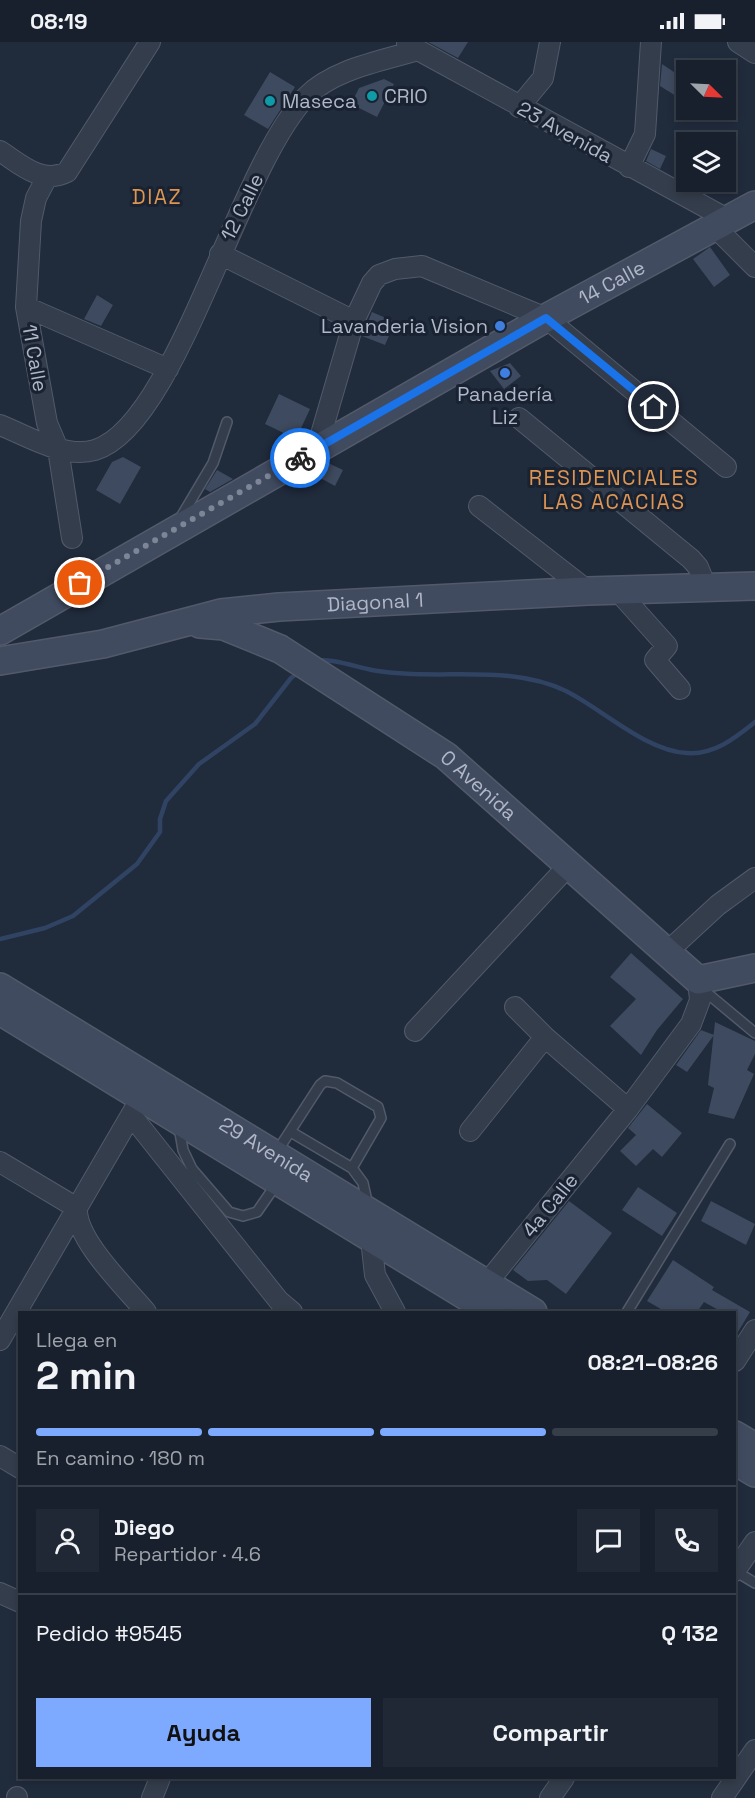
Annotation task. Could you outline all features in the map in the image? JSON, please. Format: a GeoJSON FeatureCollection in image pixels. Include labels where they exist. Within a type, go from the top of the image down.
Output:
{"type":"FeatureCollection","features":[{"type":"Feature","properties":{"kind":"street","name":"11 Calle"},"geometry":{"type":"LineString","coordinates":[[72,538],[58,449],[47,423],[26,307],[31,221],[36,198],[50,177],[71,167],[150,42]]}},
{"type":"Feature","properties":{"kind":"street"},"geometry":{"type":"LineString","coordinates":[[519,107],[543,78],[550,42]]}},
{"type":"Feature","properties":{"kind":"street"},"geometry":{"type":"LineString","coordinates":[[628,167],[645,134],[651,42]]}},
{"type":"Feature","properties":{"kind":"street"},"geometry":{"type":"LineString","coordinates":[[738,42],[755,52]]}},
{"type":"Feature","properties":{"kind":"street","name":"23 Avenida"},"geometry":{"type":"LineString","coordinates":[[410,46],[628,167],[722,224],[755,267]]}},
{"type":"Feature","properties":{"kind":"street","name":"12 Calle"},"geometry":{"type":"LineString","coordinates":[[0,425],[69,452],[95,450],[128,429],[150,401],[168,369],[269,153],[307,97],[336,77],[410,46]]}},
{"type":"Feature","properties":{"kind":"street"},"geometry":{"type":"LineString","coordinates":[[0,151],[35,173],[50,177]]}},
{"type":"Feature","properties":{"kind":"street","name":"14 Calle"},"geometry":{"type":"LineString","coordinates":[[0,631],[546,318],[755,205]]}},
{"type":"Feature","properties":{"kind":"street"},"geometry":{"type":"LineString","coordinates":[[220,254],[354,321]]}},
{"type":"Feature","properties":{"kind":"street"},"geometry":{"type":"LineString","coordinates":[[317,448],[354,321],[375,278],[395,269],[416,267],[429,268],[546,318],[726,467]]}},
{"type":"Feature","properties":{"kind":"street"},"geometry":{"type":"LineString","coordinates":[[26,307],[168,369]]}},
{"type":"Feature","properties":{"kind":"street"},"geometry":{"type":"LineString","coordinates":[[519,418],[691,559],[698,567],[706,587]]}},
{"type":"Feature","properties":{"kind":"street"},"geometry":{"type":"LineString","coordinates":[[479,506],[588,591]]}},
{"type":"Feature","properties":{"kind":"street","name":"Diagonal 1"},"geometry":{"type":"LineString","coordinates":[[0,661],[103,644],[221,613],[279,607],[588,591],[755,586]]}},
{"type":"Feature","properties":{"kind":"street"},"geometry":{"type":"LineString","coordinates":[[616,590],[667,646],[655,660],[680,689]]}},
{"type":"Feature","properties":{"kind":"street","name":"0 Avenida"},"geometry":{"type":"LineString","coordinates":[[172,627],[205,624],[224,626],[280,649],[351,692],[446,756],[667,952],[699,984]]}},
{"type":"Feature","properties":{"kind":"street"},"geometry":{"type":"LineString","coordinates":[[415,1031],[569,865]]}},
{"type":"Feature","properties":{"kind":"street"},"geometry":{"type":"LineString","coordinates":[[667,952],[718,905],[755,878]]}},
{"type":"Feature","properties":{"kind":"street"},"geometry":{"type":"LineString","coordinates":[[699,984],[755,968]]}},
{"type":"Feature","properties":{"kind":"street","name":"4a Calle"},"geometry":{"type":"LineString","coordinates":[[484,1299],[691,1024],[698,1012],[699,984]]}},
{"type":"Feature","properties":{"kind":"street","name":"29 Avenida"},"geometry":{"type":"LineString","coordinates":[[0,987],[368,1212],[484,1299]]}},
{"type":"Feature","properties":{"kind":"street"},"geometry":{"type":"LineString","coordinates":[[515,1007],[545,1037],[628,1109]]}},
{"type":"Feature","properties":{"kind":"street","name":"29 Avenida"},"geometry":{"type":"LineString","coordinates":[[0,1011],[136,1107],[179,1121],[371,1239],[484,1299],[529,1311]]}},
{"type":"Feature","properties":{"kind":"street"},"geometry":{"type":"LineString","coordinates":[[470,1131],[545,1037]]}},
{"type":"Feature","properties":{"kind":"street"},"geometry":{"type":"LineString","coordinates":[[0,1340],[136,1107],[279,1302],[291,1311]]}},
{"type":"Feature","properties":{"kind":"street"},"geometry":{"type":"LineString","coordinates":[[0,1162],[77,1208]]}},
{"type":"Feature","properties":{"kind":"street"},"geometry":{"type":"LineString","coordinates":[[77,1208],[76,1218],[83,1234],[145,1311]]}},
{"type":"Feature","properties":{"kind":"street"},"geometry":{"type":"LineString","coordinates":[[371,1239],[375,1275],[394,1311]]}},
{"type":"Feature","properties":{"kind":"street"},"geometry":{"type":"LineString","coordinates":[[736,1359],[755,1330]]}},
{"type":"Feature","properties":{"kind":"street"},"geometry":{"type":"LineString","coordinates":[[736,1436],[755,1447]]}},
{"type":"Feature","properties":{"kind":"street"},"geometry":{"type":"LineString","coordinates":[[0,1456],[18,1467]]}},
{"type":"Feature","properties":{"kind":"street"},"geometry":{"type":"LineString","coordinates":[[736,1462],[755,1473]]}},
{"type":"Feature","properties":{"kind":"street"},"geometry":{"type":"LineString","coordinates":[[749,1577],[755,1542]]}},
{"type":"Feature","properties":{"kind":"street"},"geometry":{"type":"LineString","coordinates":[[0,1593],[18,1601]]}},
{"type":"Feature","properties":{"kind":"street"},"geometry":{"type":"LineString","coordinates":[[736,1778],[755,1750]]}},
{"type":"Feature","properties":{"kind":"street"},"geometry":{"type":"LineString","coordinates":[[152,1798],[160,1779]]}},
{"type":"Feature","properties":{"kind":"street"},"geometry":{"type":"LineString","coordinates":[[550,1798],[563,1779]]}},
{"type":"Feature","properties":{"kind":"street"},"geometry":{"type":"LineString","coordinates":[[722,1798],[735,1779]]}},
{"type":"Feature","properties":{"kind":"lane"},"geometry":{"type":"LineString","coordinates":[[171,532],[213,463],[227,422]]}},
{"type":"Feature","properties":{"kind":"lane"},"geometry":{"type":"LineString","coordinates":[[699,984],[755,1033]]}},
{"type":"Feature","properties":{"kind":"lane"},"geometry":{"type":"LineString","coordinates":[[274,1154],[291,1132],[320,1085],[325,1081],[338,1083],[378,1107],[381,1112],[381,1118],[352,1168]]}},
{"type":"Feature","properties":{"kind":"lane"},"geometry":{"type":"LineString","coordinates":[[179,1121],[180,1136],[187,1161],[229,1212],[243,1216],[257,1212],[278,1181]]}},
{"type":"Feature","properties":{"kind":"lane"},"geometry":{"type":"LineString","coordinates":[[291,1132],[352,1168],[363,1183],[368,1212]]}},
{"type":"Feature","properties":{"kind":"lane"},"geometry":{"type":"LineString","coordinates":[[628,1311],[730,1144]]}},
{"type":"Feature","properties":{"kind":"building"},"geometry":{"type":"Polygon","coordinates":[[[428,42],[468,42],[458,58],[428,42]]]}},
{"type":"Feature","properties":{"kind":"building"},"geometry":{"type":"Polygon","coordinates":[[[662,64],[676,73],[676,96],[660,86],[662,64]]]}},
{"type":"Feature","properties":{"kind":"building","name":"Maseca"},"geometry":{"type":"Polygon","coordinates":[[[270,72],[295,87],[268,129],[244,115],[270,72]]]}},
{"type":"Feature","properties":{"kind":"building","name":"CRIO"},"geometry":{"type":"Polygon","coordinates":[[[384,79],[394,84],[377,117],[351,104],[359,88],[384,79]]]}},
{"type":"Feature","properties":{"kind":"building"},"geometry":{"type":"Polygon","coordinates":[[[651,149],[666,156],[660,169],[646,161],[651,149]]]}},
{"type":"Feature","properties":{"kind":"building"},"geometry":{"type":"Polygon","coordinates":[[[710,247],[730,275],[714,287],[693,259],[710,247]]]}},
{"type":"Feature","properties":{"kind":"building"},"geometry":{"type":"Polygon","coordinates":[[[97,295],[113,305],[101,326],[84,319],[97,295]]]}},
{"type":"Feature","properties":{"kind":"building"},"geometry":{"type":"Polygon","coordinates":[[[372,312],[395,322],[385,345],[362,336],[372,312]]]}},
{"type":"Feature","properties":{"kind":"building","name":"Panadería Liz"},"geometry":{"type":"Polygon","coordinates":[[[510,363],[521,376],[504,389],[490,371],[510,363]]]}},
{"type":"Feature","properties":{"kind":"building"},"geometry":{"type":"Polygon","coordinates":[[[279,394],[310,409],[296,439],[265,424],[279,394]]]}},
{"type":"Feature","properties":{"kind":"building"},"geometry":{"type":"Polygon","coordinates":[[[123,457],[141,467],[120,504],[96,490],[112,462],[123,457]]]}},
{"type":"Feature","properties":{"kind":"building"},"geometry":{"type":"Polygon","coordinates":[[[326,462],[343,470],[335,486],[309,472],[326,462]]]}},
{"type":"Feature","properties":{"kind":"building"},"geometry":{"type":"Polygon","coordinates":[[[217,470],[233,479],[210,492],[205,489],[217,470]]]}},
{"type":"Feature","properties":{"kind":"building"},"geometry":{"type":"Polygon","coordinates":[[[631,953],[683,999],[657,1030],[641,1055],[610,1026],[636,999],[610,977],[631,953]]]}},
{"type":"Feature","properties":{"kind":"building"},"geometry":{"type":"Polygon","coordinates":[[[715,1022],[755,1041],[755,1054],[747,1070],[754,1074],[734,1119],[708,1113],[714,1088],[708,1085],[715,1022]]]}},
{"type":"Feature","properties":{"kind":"building"},"geometry":{"type":"Polygon","coordinates":[[[701,1030],[714,1035],[687,1072],[676,1065],[701,1030]]]}},
{"type":"Feature","properties":{"kind":"building"},"geometry":{"type":"Polygon","coordinates":[[[647,1104],[682,1133],[662,1157],[653,1149],[636,1166],[620,1151],[636,1135],[628,1128],[647,1104]]]}},
{"type":"Feature","properties":{"kind":"building"},"geometry":{"type":"Polygon","coordinates":[[[638,1187],[677,1213],[662,1236],[622,1210],[638,1187]]]}},
{"type":"Feature","properties":{"kind":"building"},"geometry":{"type":"Polygon","coordinates":[[[569,1201],[612,1233],[566,1294],[547,1280],[528,1281],[513,1270],[569,1201]]]}},
{"type":"Feature","properties":{"kind":"building"},"geometry":{"type":"Polygon","coordinates":[[[711,1201],[755,1224],[746,1245],[701,1221],[711,1201]]]}},
{"type":"Feature","properties":{"kind":"building"},"geometry":{"type":"Polygon","coordinates":[[[673,1260],[714,1287],[712,1290],[750,1312],[736,1335],[736,1311],[720,1311],[704,1302],[698,1311],[664,1311],[647,1301],[673,1260]]]}},
{"type":"Feature","properties":{"kind":"waterway"},"geometry":{"type":"LineString","coordinates":[[315,661],[329,661],[401,674],[521,677],[566,691],[640,737],[656,745],[687,753],[715,748],[755,722]]}},
{"type":"Feature","properties":{"kind":"waterway"},"geometry":{"type":"LineString","coordinates":[[0,939],[45,928],[73,916],[137,864],[160,832],[160,819],[166,801],[199,764],[255,724],[291,678],[299,672]]}},
{"type":"Feature","properties":{"kind":"way so far"},"geometry":{"type":"LineString","coordinates":[[80,583],[300,458]]}},
{"type":"Feature","properties":{"kind":"place","name":"CRIO"},"geometry":{"type":"Point","coordinates":[372,96]}},
{"type":"Feature","properties":{"kind":"place","name":"Maseca"},"geometry":{"type":"Point","coordinates":[270,101]}},
{"type":"Feature","properties":{"kind":"place","name":"Lavanderia Vision"},"geometry":{"type":"Point","coordinates":[500,326]}},
{"type":"Feature","properties":{"kind":"place","name":"Panadería Liz"},"geometry":{"type":"Point","coordinates":[505,373]}},
{"type":"Feature","properties":{"kind":"district","name":"DIAZ"},"geometry":{"type":"Point","coordinates":[157,197]}},
{"type":"Feature","properties":{"kind":"district","name":"RESIDENCIALES LAS ACACIAS"},"geometry":{"type":"Point","coordinates":[614,490]}},
{"type":"Feature","properties":{"kind":"route"},"geometry":{"type":"LineString","coordinates":[[300,458],[546,318],[654,407]]}}]}
